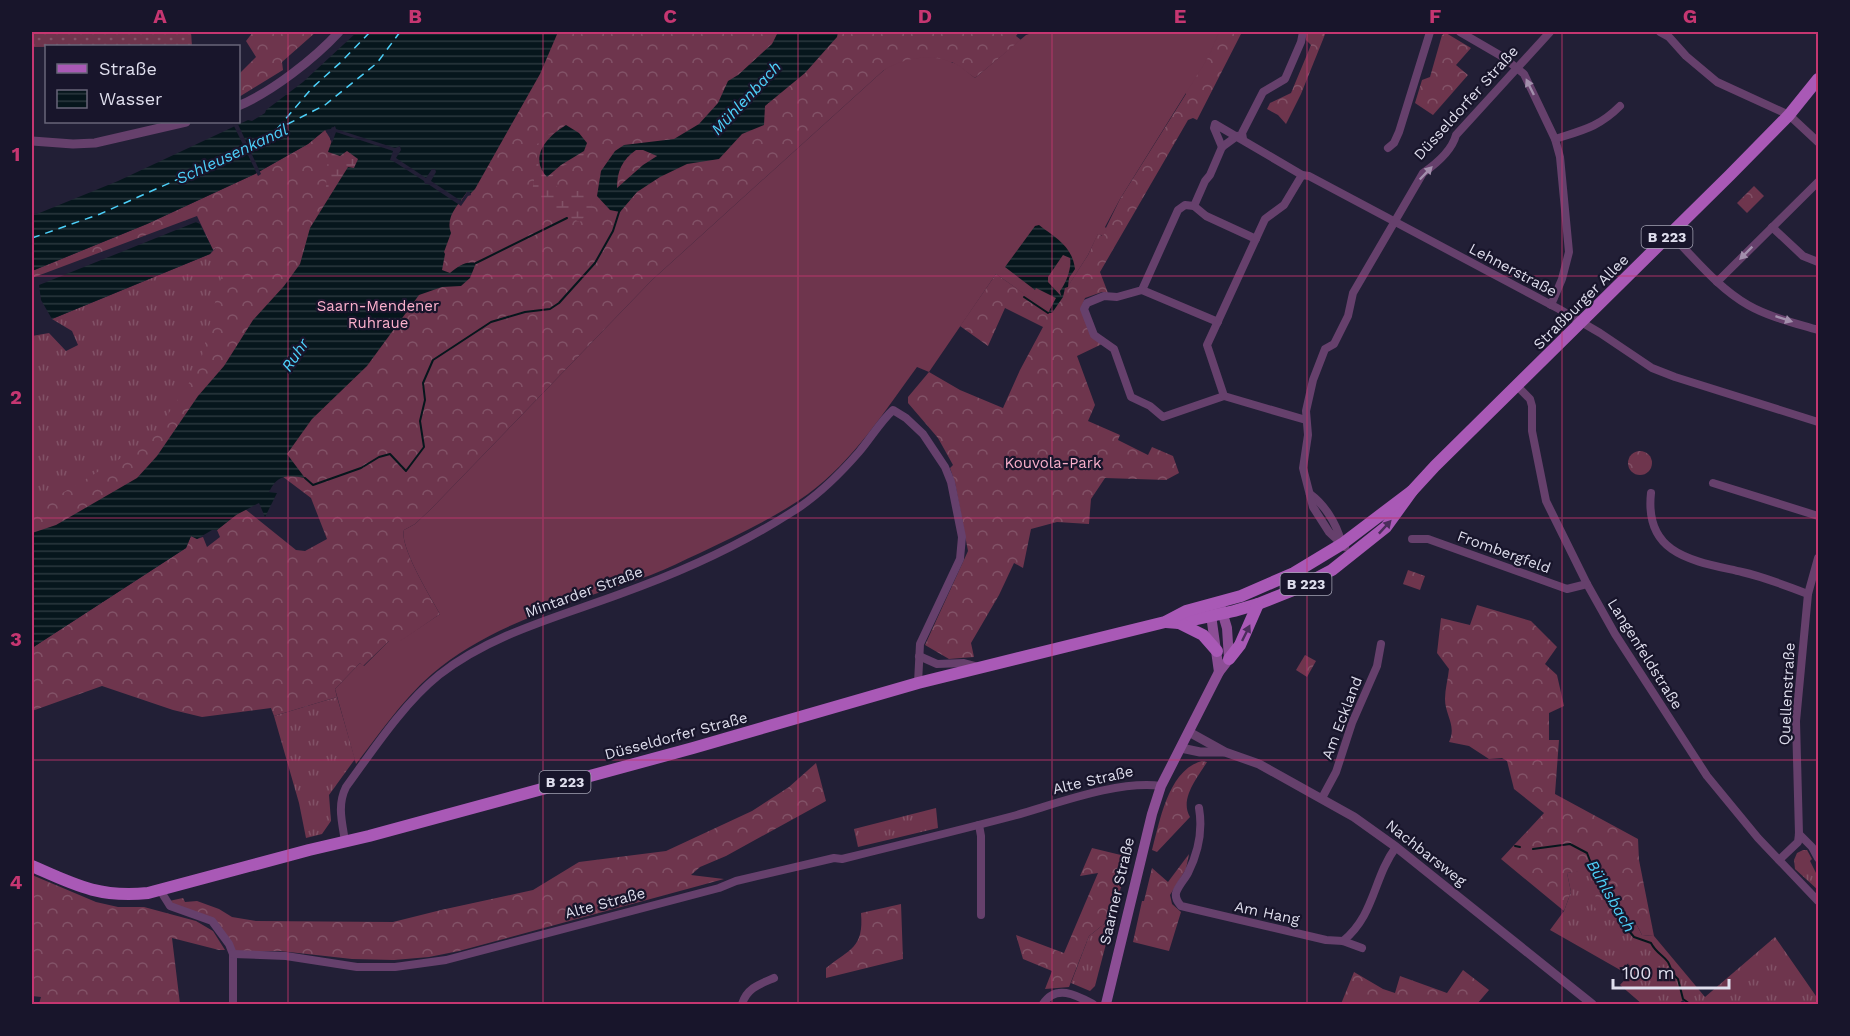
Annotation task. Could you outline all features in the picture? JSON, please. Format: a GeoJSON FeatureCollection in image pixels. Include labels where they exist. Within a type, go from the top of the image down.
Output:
{"type":"FeatureCollection","features":[{"type":"Feature","properties":{"kind":"main road","name":"Straßburger Allee"},"geometry":{"type":"LineString","coordinates":[[1216,609],[1294,573],[1342,544],[1412,491],[1789,115],[1818,79]]}},
{"type":"Feature","properties":{"kind":"main road","name":"Straßburger Allee"},"geometry":{"type":"LineString","coordinates":[[1216,609],[1258,604],[1311,582],[1351,557],[1386,527],[1412,491]]}},
{"type":"Feature","properties":{"kind":"main road"},"geometry":{"type":"LineString","coordinates":[[1161,786],[1219,672],[1240,645],[1258,604]]}},
{"type":"Feature","properties":{"kind":"main road","name":"Düsseldorfer Straße"},"geometry":{"type":"LineString","coordinates":[[160,890],[693,748],[918,683],[1165,621],[1186,611],[1216,609]]}},
{"type":"Feature","properties":{"kind":"main road","name":"Düsseldorfer Straße"},"geometry":{"type":"LineString","coordinates":[[1165,621],[1179,623],[1216,609]]}},
{"type":"Feature","properties":{"kind":"main road"},"geometry":{"type":"LineString","coordinates":[[1216,609],[1219,672]]}},
{"type":"Feature","properties":{"kind":"main road"},"geometry":{"type":"LineString","coordinates":[[1216,609],[1227,632],[1229,659]]}},
{"type":"Feature","properties":{"kind":"main road"},"geometry":{"type":"LineString","coordinates":[[1179,623],[1203,635],[1217,651]]}},
{"type":"Feature","properties":{"kind":"main road","name":"Saarner Straße"},"geometry":{"type":"LineString","coordinates":[[1106,1005],[1144,842],[1161,786]]}},
{"type":"Feature","properties":{"kind":"main road","name":"B 223"},"geometry":{"type":"LineString","coordinates":[[32,866],[100,893],[121,896],[160,890]]}},
{"type":"Feature","properties":{"kind":"street"},"geometry":{"type":"LineString","coordinates":[[240,105],[261,94],[300,66],[339,32]]}},
{"type":"Feature","properties":{"kind":"street"},"geometry":{"type":"LineString","coordinates":[[1194,206],[1222,147],[1240,138],[1263,92],[1285,79],[1304,32]]}},
{"type":"Feature","properties":{"kind":"street"},"geometry":{"type":"LineString","coordinates":[[1388,148],[1394,143],[1399,132],[1430,32]]}},
{"type":"Feature","properties":{"kind":"street"},"geometry":{"type":"LineString","coordinates":[[1460,32],[1524,74],[1555,139],[1560,157],[1569,252],[1562,279],[1551,305]]}},
{"type":"Feature","properties":{"kind":"street","name":"Düsseldorfer Straße"},"geometry":{"type":"LineString","coordinates":[[1351,557],[1342,544],[1337,527],[1320,501],[1310,494],[1305,482],[1302,468],[1308,435],[1306,420],[1313,380],[1325,349],[1334,344],[1348,316],[1353,293],[1423,173],[1454,142],[1456,135],[1551,32]]}},
{"type":"Feature","properties":{"kind":"street"},"geometry":{"type":"LineString","coordinates":[[1660,32],[1670,37],[1686,56],[1717,82],[1789,115],[1818,142]]}},
{"type":"Feature","properties":{"kind":"street"},"geometry":{"type":"LineString","coordinates":[[1555,139],[1590,128],[1607,119],[1620,106]]}},
{"type":"Feature","properties":{"kind":"street"},"geometry":{"type":"LineString","coordinates":[[32,141],[95,143],[182,123]]}},
{"type":"Feature","properties":{"kind":"street","name":"Lehnerstraße"},"geometry":{"type":"LineString","coordinates":[[1222,147],[1214,128],[1215,124],[1302,175],[1309,176],[1395,221],[1582,322],[1652,368],[1818,422]]}},
{"type":"Feature","properties":{"kind":"street"},"geometry":{"type":"LineString","coordinates":[[1224,396],[1207,345],[1265,219],[1284,205],[1302,175]]}},
{"type":"Feature","properties":{"kind":"street"},"geometry":{"type":"LineString","coordinates":[[1717,282],[1818,182]]}},
{"type":"Feature","properties":{"kind":"street"},"geometry":{"type":"LineString","coordinates":[[1142,290],[1178,210],[1185,206],[1194,206],[1206,216],[1256,239]]}},
{"type":"Feature","properties":{"kind":"street"},"geometry":{"type":"LineString","coordinates":[[1772,227],[1803,256],[1818,262]]}},
{"type":"Feature","properties":{"kind":"street"},"geometry":{"type":"LineString","coordinates":[[1682,246],[1717,282],[1749,306],[1818,330]]}},
{"type":"Feature","properties":{"kind":"street"},"geometry":{"type":"LineString","coordinates":[[1218,322],[1142,290],[1117,297],[1104,296],[1087,303],[1084,309],[1094,335],[1113,349],[1131,397],[1150,406],[1162,417],[1224,396],[1306,420]]}},
{"type":"Feature","properties":{"kind":"street","name":"Langenfeldstraße"},"geometry":{"type":"LineString","coordinates":[[1517,386],[1530,399],[1532,406],[1532,431],[1546,501],[1587,584],[1648,687],[1707,776],[1728,803],[1818,901]]}},
{"type":"Feature","properties":{"kind":"street","name":"Mintarder Straße"},"geometry":{"type":"LineString","coordinates":[[345,841],[340,798],[346,787],[408,707],[438,676],[488,643],[681,570],[784,517],[821,491],[893,410],[906,418],[923,434],[945,467],[951,482],[962,537],[960,559],[920,644],[919,656]]}},
{"type":"Feature","properties":{"kind":"street"},"geometry":{"type":"LineString","coordinates":[[1713,483],[1818,516]]}},
{"type":"Feature","properties":{"kind":"street"},"geometry":{"type":"LineString","coordinates":[[1651,493],[1651,515],[1655,528],[1664,541],[1677,553],[1711,567],[1760,577],[1808,594]]}},
{"type":"Feature","properties":{"kind":"street","name":"Frombergfeld"},"geometry":{"type":"LineString","coordinates":[[1412,539],[1428,539],[1567,589],[1587,584]]}},
{"type":"Feature","properties":{"kind":"street","name":"Quellenstraße"},"geometry":{"type":"LineString","coordinates":[[1800,834],[1796,721],[1808,594],[1818,558]]}},
{"type":"Feature","properties":{"kind":"street","name":"Am Eckland"},"geometry":{"type":"LineString","coordinates":[[1322,798],[1336,771],[1352,723],[1377,666],[1381,644]]}},
{"type":"Feature","properties":{"kind":"street"},"geometry":{"type":"LineString","coordinates":[[918,683],[919,656],[937,664],[964,663],[981,668]]}},
{"type":"Feature","properties":{"kind":"street","name":"Nachbarsweg"},"geometry":{"type":"LineString","coordinates":[[1189,732],[1225,752],[1259,764],[1354,817],[1396,847],[1592,1005]]}},
{"type":"Feature","properties":{"kind":"street","name":"Nachbarsweg"},"geometry":{"type":"LineString","coordinates":[[1181,748],[1200,752],[1225,752]]}},
{"type":"Feature","properties":{"kind":"street","name":"Alte Straße"},"geometry":{"type":"LineString","coordinates":[[233,954],[286,956],[357,968],[395,967],[446,960],[719,888],[736,881],[979,825],[1118,788],[1139,784],[1161,786]]}},
{"type":"Feature","properties":{"kind":"street","name":"Am Hang"},"geometry":{"type":"LineString","coordinates":[[1199,807],[1202,826],[1200,839],[1188,873],[1176,896],[1177,901],[1185,909],[1326,940],[1343,941],[1362,948]]}},
{"type":"Feature","properties":{"kind":"street"},"geometry":{"type":"LineString","coordinates":[[979,825],[981,915]]}},
{"type":"Feature","properties":{"kind":"street"},"geometry":{"type":"LineString","coordinates":[[1779,860],[1798,842],[1800,834]]}},
{"type":"Feature","properties":{"kind":"street"},"geometry":{"type":"LineString","coordinates":[[1800,834],[1818,858]]}},
{"type":"Feature","properties":{"kind":"street"},"geometry":{"type":"LineString","coordinates":[[1343,941],[1359,926],[1387,859],[1396,847]]}},
{"type":"Feature","properties":{"kind":"street"},"geometry":{"type":"LineString","coordinates":[[160,890],[171,906],[212,921],[229,944],[233,954],[233,1005]]}},
{"type":"Feature","properties":{"kind":"street"},"geometry":{"type":"LineString","coordinates":[[742,1005],[745,996],[753,988],[774,978]]}},
{"type":"Feature","properties":{"kind":"street"},"geometry":{"type":"LineString","coordinates":[[1043,1005],[1053,994],[1063,992],[1093,1005]]}},
{"type":"Feature","properties":{"kind":"green space"},"geometry":{"type":"Polygon","coordinates":[[[32,32],[191,32],[192,45],[45,45],[45,47],[32,47],[32,32]]]}},
{"type":"Feature","properties":{"kind":"green space"},"geometry":{"type":"Polygon","coordinates":[[[253,32],[316,32],[282,62],[283,70],[240,96],[240,73],[256,57],[246,41],[253,32]]]}},
{"type":"Feature","properties":{"kind":"green space","name":"Saarn-Mendener Ruhraue"},"geometry":{"type":"Polygon","coordinates":[[[456,32],[1019,32],[1016,36],[1021,40],[975,78],[952,62],[884,70],[652,280],[431,509],[415,524],[404,530],[406,548],[423,585],[440,614],[400,642],[389,641],[363,666],[360,663],[335,689],[337,697],[274,716],[271,708],[202,717],[173,710],[102,686],[32,711],[32,648],[186,548],[191,536],[197,539],[203,537],[207,547],[220,537],[217,530],[245,509],[296,550],[305,551],[327,539],[311,498],[238,443],[32,589],[32,511],[150,441],[199,368],[223,270],[216,248],[213,250],[197,216],[32,278],[32,271],[147,224],[255,174],[308,144],[325,130],[331,140],[456,32]]]}},
{"type":"Feature","properties":{"kind":"green space"},"geometry":{"type":"Polygon","coordinates":[[[1035,32],[1219,32],[1209,56],[1120,199],[1105,227],[1107,229],[1103,236],[1098,234],[1088,255],[1051,313],[996,274],[929,372],[917,367],[854,451],[825,481],[756,526],[700,553],[651,575],[537,615],[482,640],[456,656],[421,684],[356,764],[335,689],[360,663],[364,666],[389,641],[400,641],[440,614],[423,585],[406,548],[404,530],[415,524],[431,509],[652,280],[884,70],[899,62],[925,57],[954,63],[975,78],[1026,35],[1035,32]]]}},
{"type":"Feature","properties":{"kind":"green space","name":"Kouvola-Park"},"geometry":{"type":"Polygon","coordinates":[[[1163,32],[1242,32],[1197,120],[1193,118],[1188,120],[1100,272],[1108,293],[1102,292],[1085,298],[1081,308],[1102,344],[1077,356],[1095,405],[1088,421],[1120,435],[1118,440],[1148,455],[1152,447],[1173,456],[1179,473],[1166,480],[1105,478],[1091,499],[1089,524],[1057,522],[1031,529],[1023,568],[1014,563],[999,595],[971,643],[974,657],[949,659],[925,645],[968,551],[950,468],[953,465],[938,438],[908,403],[908,397],[929,372],[960,390],[1003,408],[1043,327],[1005,308],[988,346],[960,326],[996,274],[1051,312],[1088,255],[1098,233],[1102,236],[1120,199],[1186,94],[1163,32]]]}},
{"type":"Feature","properties":{"kind":"green space"},"geometry":{"type":"Polygon","coordinates":[[[1307,32],[1326,32],[1286,124],[1278,115],[1267,109],[1270,103],[1291,93],[1311,45],[1306,40],[1307,32]]]}},
{"type":"Feature","properties":{"kind":"green space"},"geometry":{"type":"Polygon","coordinates":[[[1446,33],[1471,48],[1456,65],[1468,75],[1433,115],[1415,103],[1422,80],[1430,77],[1442,35],[1446,33]]]}},
{"type":"Feature","properties":{"kind":"green space"},"geometry":{"type":"Polygon","coordinates":[[[567,131],[584,142],[585,155],[559,168],[550,179],[561,191],[588,191],[592,208],[580,222],[541,206],[532,192],[537,162],[537,144],[549,134],[567,131]]]}},
{"type":"Feature","properties":{"kind":"green space"},"geometry":{"type":"Polygon","coordinates":[[[347,151],[358,159],[354,168],[348,167],[325,204],[328,152],[332,154],[347,151]]]}},
{"type":"Feature","properties":{"kind":"green space"},"geometry":{"type":"Polygon","coordinates":[[[1754,186],[1764,196],[1747,213],[1737,203],[1754,186]]]}},
{"type":"Feature","properties":{"kind":"green space"},"geometry":{"type":"Polygon","coordinates":[[[256,205],[265,244],[157,456],[32,533],[32,336],[49,333],[66,351],[78,345],[72,331],[52,319],[210,254],[256,205]]]}},
{"type":"Feature","properties":{"kind":"green space"},"geometry":{"type":"Polygon","coordinates":[[[1640,451],[1648,455],[1652,463],[1648,471],[1640,475],[1632,471],[1628,463],[1632,455],[1640,451]]]}},
{"type":"Feature","properties":{"kind":"green space"},"geometry":{"type":"Polygon","coordinates":[[[1408,570],[1425,576],[1420,590],[1403,584],[1408,570]]]}},
{"type":"Feature","properties":{"kind":"green space"},"geometry":{"type":"Polygon","coordinates":[[[1477,605],[1531,621],[1557,647],[1545,664],[1557,675],[1564,706],[1549,713],[1549,740],[1559,740],[1555,794],[1638,839],[1639,860],[1654,936],[1642,935],[1636,923],[1630,918],[1609,920],[1595,908],[1596,884],[1584,871],[1567,873],[1571,892],[1564,911],[1501,859],[1544,813],[1514,789],[1507,761],[1502,758],[1489,759],[1469,746],[1449,742],[1452,731],[1445,692],[1449,669],[1437,653],[1441,618],[1470,625],[1477,605]]]}},
{"type":"Feature","properties":{"kind":"green space"},"geometry":{"type":"Polygon","coordinates":[[[1305,655],[1316,661],[1307,677],[1296,670],[1305,655]]]}},
{"type":"Feature","properties":{"kind":"green space"},"geometry":{"type":"Polygon","coordinates":[[[337,697],[355,759],[329,795],[331,821],[322,834],[306,838],[299,803],[274,716],[337,697]]]}},
{"type":"Feature","properties":{"kind":"green space"},"geometry":{"type":"Polygon","coordinates":[[[1202,761],[1207,762],[1188,796],[1187,810],[1190,817],[1157,852],[1152,850],[1162,811],[1173,785],[1190,766],[1202,761]]]}},
{"type":"Feature","properties":{"kind":"green space"},"geometry":{"type":"Polygon","coordinates":[[[816,763],[826,801],[726,856],[700,867],[691,875],[724,879],[459,951],[429,957],[394,960],[352,959],[280,951],[235,952],[213,920],[177,907],[169,901],[183,898],[185,902],[197,901],[219,909],[232,917],[256,921],[393,922],[533,890],[579,862],[666,851],[752,811],[789,787],[816,763]]]}},
{"type":"Feature","properties":{"kind":"green space"},"geometry":{"type":"Polygon","coordinates":[[[936,808],[938,828],[858,847],[854,829],[936,808]]]}},
{"type":"Feature","properties":{"kind":"green space"},"geometry":{"type":"Polygon","coordinates":[[[1092,848],[1129,857],[1113,917],[1089,936],[1069,987],[1045,989],[1052,971],[1023,959],[1016,935],[1064,953],[1098,873],[1080,876],[1092,848]]]}},
{"type":"Feature","properties":{"kind":"green space"},"geometry":{"type":"Polygon","coordinates":[[[1807,850],[1812,859],[1810,861],[1818,877],[1818,890],[1795,869],[1794,860],[1797,853],[1807,850]]]}},
{"type":"Feature","properties":{"kind":"green space"},"geometry":{"type":"Polygon","coordinates":[[[1189,854],[1186,869],[1170,895],[1172,904],[1181,912],[1169,951],[1133,942],[1152,868],[1168,882],[1189,854]]]}},
{"type":"Feature","properties":{"kind":"green space"},"geometry":{"type":"Polygon","coordinates":[[[1584,870],[1626,915],[1633,918],[1642,935],[1654,936],[1705,997],[1775,937],[1818,999],[1818,1004],[1687,1004],[1683,1000],[1678,1004],[1642,1004],[1620,985],[1629,975],[1550,930],[1564,911],[1571,892],[1567,873],[1584,870]]]}},
{"type":"Feature","properties":{"kind":"green space"},"geometry":{"type":"Polygon","coordinates":[[[32,875],[96,902],[118,907],[144,907],[196,921],[213,931],[225,950],[172,938],[180,1004],[39,1004],[41,997],[32,996],[32,875]]]}},
{"type":"Feature","properties":{"kind":"green space"},"geometry":{"type":"Polygon","coordinates":[[[901,904],[903,959],[826,978],[826,968],[854,947],[858,941],[861,913],[901,904]]]}},
{"type":"Feature","properties":{"kind":"green space"},"geometry":{"type":"Polygon","coordinates":[[[1113,917],[1095,986],[1090,991],[1071,983],[1089,936],[1113,917]]]}},
{"type":"Feature","properties":{"kind":"green space"},"geometry":{"type":"Polygon","coordinates":[[[1463,970],[1489,990],[1477,1004],[1341,1004],[1354,972],[1383,989],[1395,993],[1400,976],[1447,993],[1463,970]]]}},
{"type":"Feature","properties":{"kind":"water"},"geometry":{"type":"Polygon","coordinates":[[[357,32],[558,32],[540,74],[475,189],[470,194],[467,192],[451,216],[451,233],[444,252],[442,270],[450,273],[465,263],[476,263],[470,278],[461,286],[442,287],[419,295],[367,366],[312,419],[287,454],[305,478],[288,476],[276,482],[269,492],[277,493],[265,517],[259,503],[236,515],[217,530],[212,530],[197,539],[191,536],[186,548],[32,648],[32,533],[56,525],[137,478],[157,456],[198,396],[224,366],[253,320],[284,286],[300,264],[310,228],[348,167],[354,168],[358,159],[347,151],[340,156],[328,152],[336,129],[332,127],[308,144],[255,174],[147,224],[32,271],[32,216],[118,181],[248,120],[252,121],[303,82],[357,32]]]}},
{"type":"Feature","properties":{"kind":"water"},"geometry":{"type":"Polygon","coordinates":[[[778,32],[838,32],[837,37],[805,73],[765,106],[764,125],[742,134],[719,159],[687,164],[660,177],[637,192],[620,212],[610,210],[597,196],[601,171],[615,151],[624,145],[674,139],[699,124],[718,103],[728,81],[738,75],[772,44],[778,32]],[[636,150],[624,162],[619,171],[617,188],[657,156],[643,150],[636,150]]]}},
{"type":"Feature","properties":{"kind":"water"},"geometry":{"type":"Polygon","coordinates":[[[566,125],[579,133],[587,143],[584,151],[547,177],[539,162],[540,154],[547,141],[566,125]]]}},
{"type":"Feature","properties":{"kind":"water"},"geometry":{"type":"Polygon","coordinates":[[[196,222],[200,224],[213,250],[210,254],[52,319],[41,300],[39,285],[196,222]]]}},
{"type":"Feature","properties":{"kind":"water"},"geometry":{"type":"Polygon","coordinates":[[[1039,225],[1063,244],[1071,254],[1075,269],[1069,278],[1063,297],[1052,313],[1048,313],[1056,298],[1036,288],[1035,290],[1005,267],[1035,226],[1039,225]],[[1063,255],[1048,277],[1048,282],[1061,296],[1060,291],[1069,271],[1070,258],[1063,255]]]}},
{"type":"Feature","properties":{"kind":"pier"},"geometry":{"type":"Polygon","coordinates":[[[237,123],[261,174],[258,176],[233,124],[237,123]]]}},
{"type":"Feature","properties":{"kind":"pier"},"geometry":{"type":"Polygon","coordinates":[[[335,126],[336,129],[395,148],[400,146],[401,150],[396,158],[426,178],[432,169],[435,169],[436,172],[431,181],[461,201],[467,192],[471,195],[461,206],[390,160],[393,151],[336,132],[332,143],[330,139],[332,132],[326,133],[335,126]]]}},
{"type":"Feature","properties":{"kind":"waterway","name":"Mühlenbach"},"geometry":{"type":"LineString","coordinates":[[305,478],[313,485],[361,468],[379,457],[390,454],[406,471],[424,447],[420,421],[425,400],[423,383],[433,360],[491,322],[525,312],[550,309],[559,303],[595,263],[613,231],[620,209]]}},
{"type":"Feature","properties":{"kind":"waterway"},"geometry":{"type":"LineString","coordinates":[[476,263],[567,218]]}},
{"type":"Feature","properties":{"kind":"waterway"},"geometry":{"type":"LineString","coordinates":[[1024,297],[1048,313]]}},
{"type":"Feature","properties":{"kind":"waterway","name":"Bühlsbach"},"geometry":{"type":"LineString","coordinates":[[1533,849],[1570,844],[1587,853],[1594,871],[1612,899],[1625,926],[1634,937],[1651,943],[1666,960],[1678,979],[1683,999],[1690,1004]]}},
{"type":"Feature","properties":{"kind":"waterway","name":"Bühlsbach"},"geometry":{"type":"LineString","coordinates":[[1515,846],[1520,847]]}},
{"type":"Feature","properties":{"kind":"ferry route"},"geometry":{"type":"LineString","coordinates":[[277,129],[312,88],[370,32]]}},
{"type":"Feature","properties":{"kind":"ferry route"},"geometry":{"type":"LineString","coordinates":[[32,238],[100,214],[239,152],[325,105],[377,63],[400,32]]}},
{"type":"Feature","properties":{"kind":"water label","name":"Schleusenkanal"},"geometry":{"type":"Point","coordinates":[232,154]}},
{"type":"Feature","properties":{"kind":"water label","name":"Ruhr"},"geometry":{"type":"Point","coordinates":[295,355]}}]}
